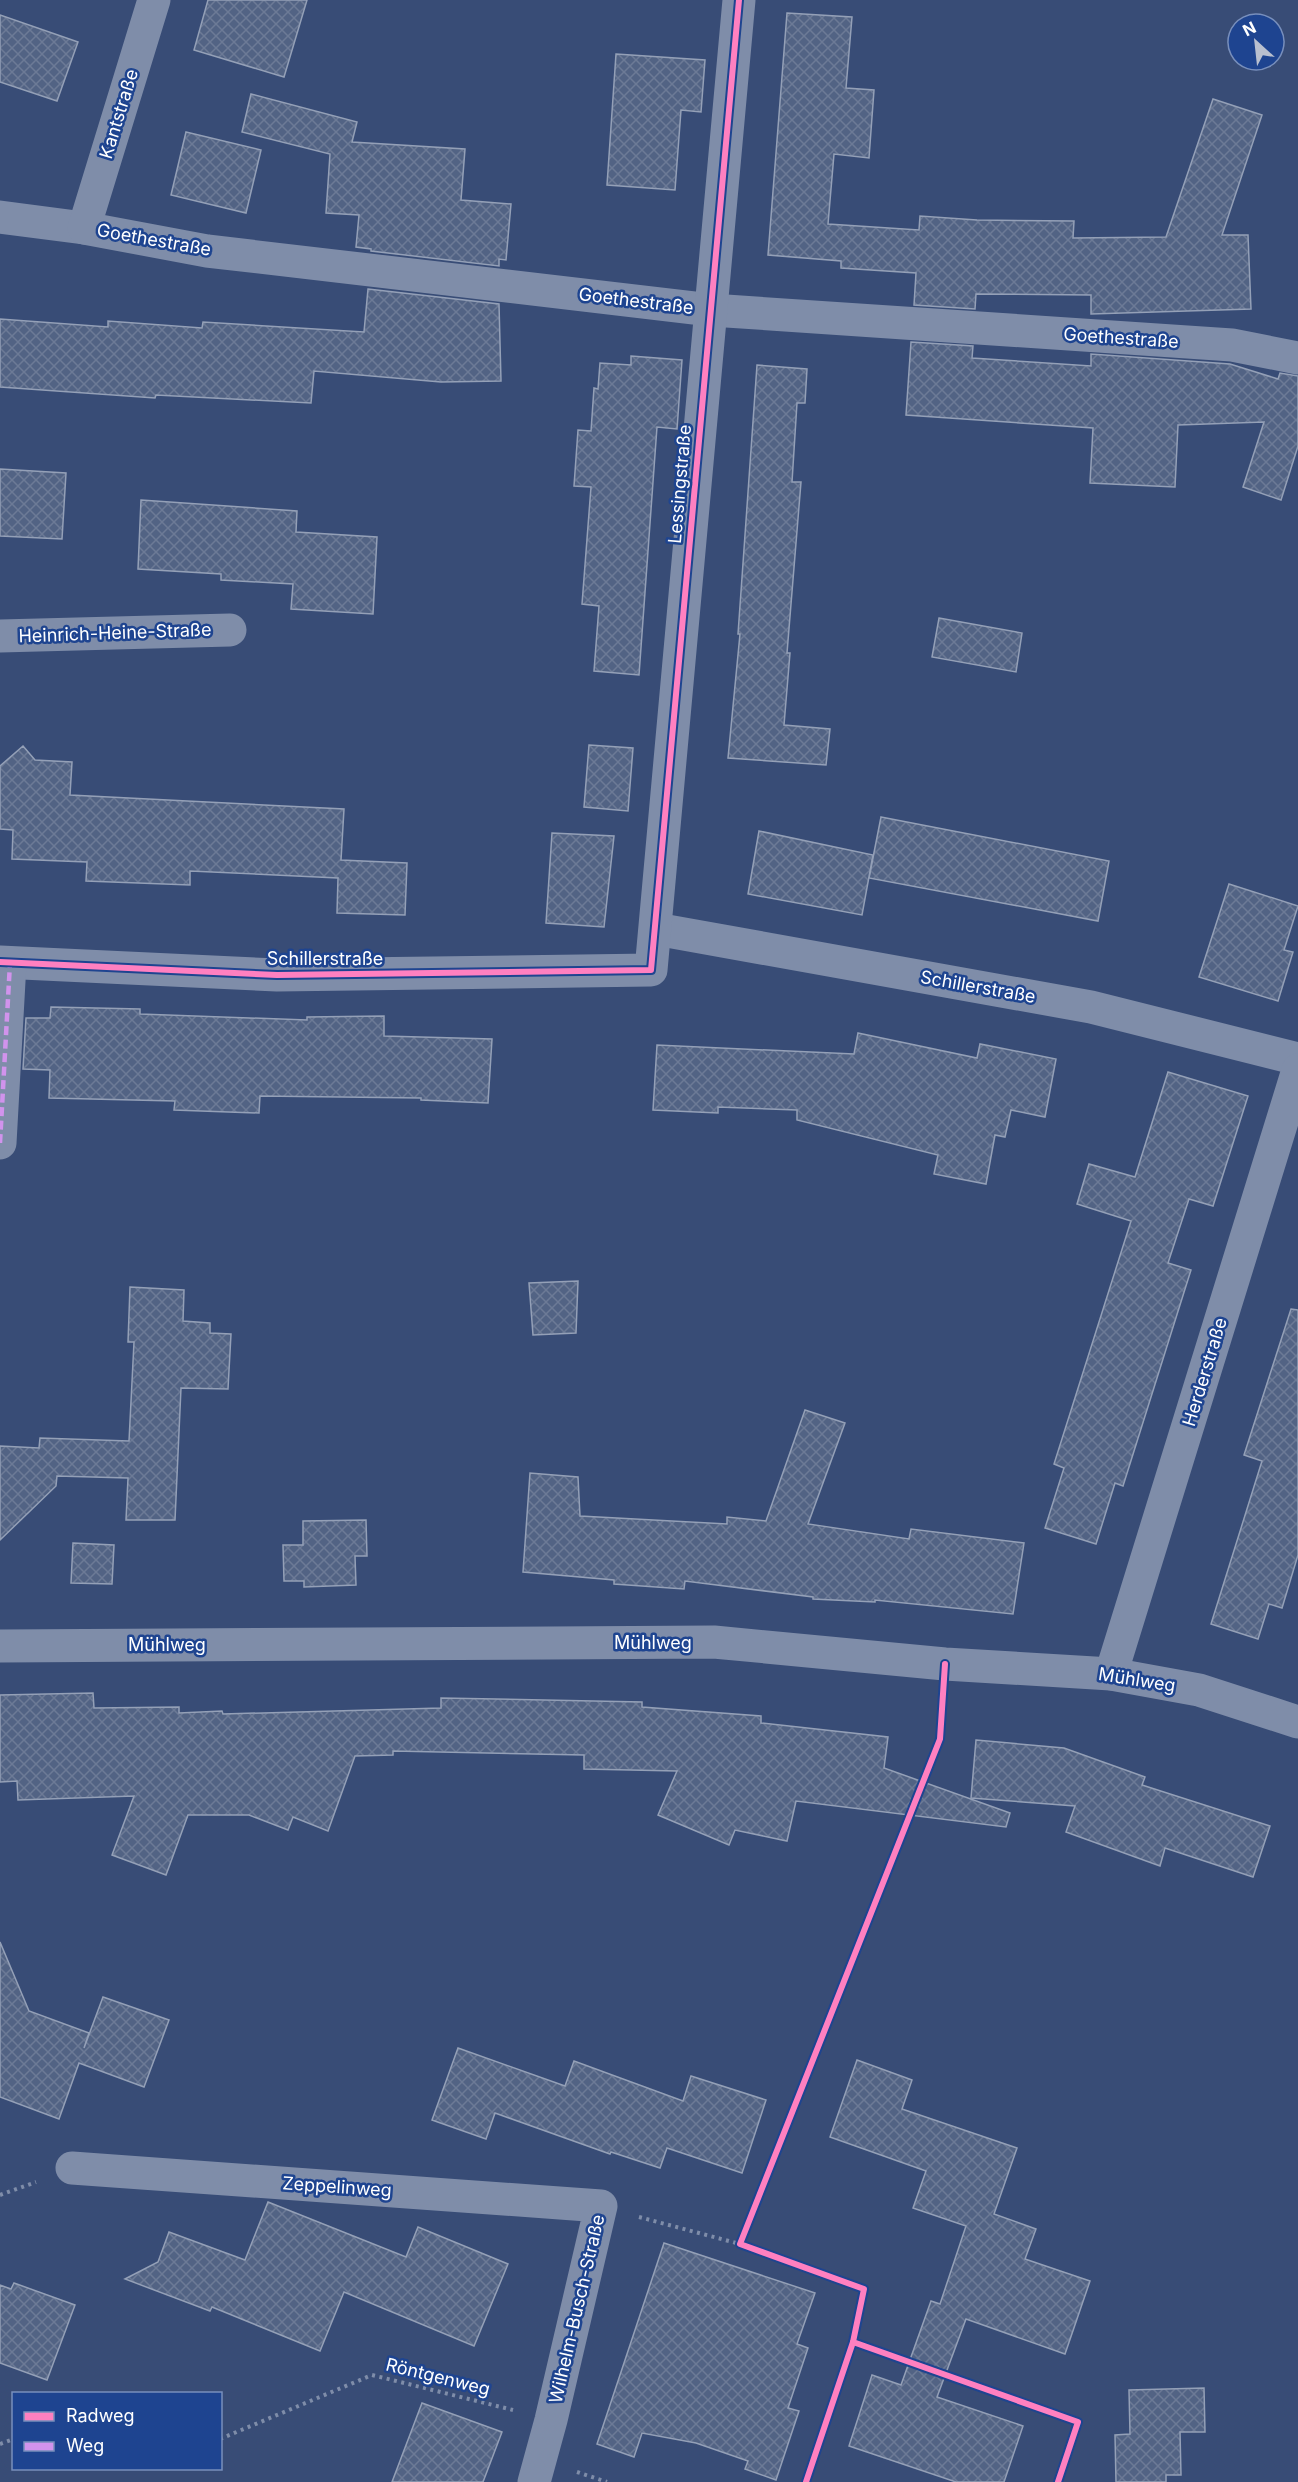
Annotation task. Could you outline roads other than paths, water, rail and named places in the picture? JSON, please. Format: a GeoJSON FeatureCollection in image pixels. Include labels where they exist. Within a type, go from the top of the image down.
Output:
{"type":"FeatureCollection","features":[{"type":"Feature","properties":{"kind":"street","name":"Kantstraße"},"geometry":{"type":"LineString","coordinates":[[84,228],[154,0]]}},
{"type":"Feature","properties":{"kind":"street","name":"Lessingstraße"},"geometry":{"type":"LineString","coordinates":[[651,970],[740,0]]}},
{"type":"Feature","properties":{"kind":"street"},"geometry":{"type":"LineString","coordinates":[[0,217],[84,228]]}},
{"type":"Feature","properties":{"kind":"street","name":"Goethestraße"},"geometry":{"type":"LineString","coordinates":[[84,228],[207,251],[711,310],[1232,345],[1298,358]]}},
{"type":"Feature","properties":{"kind":"street","name":"Heinrich-Heine-Straße"},"geometry":{"type":"LineString","coordinates":[[0,636],[230,630]]}},
{"type":"Feature","properties":{"kind":"street","name":"Schillerstraße"},"geometry":{"type":"LineString","coordinates":[[656,929],[1092,1007],[1298,1059]]}},
{"type":"Feature","properties":{"kind":"street"},"geometry":{"type":"LineString","coordinates":[[0,1143],[5,963]]}},
{"type":"Feature","properties":{"kind":"street","name":"Schillerstraße"},"geometry":{"type":"LineString","coordinates":[[5,963],[277,975],[651,970]]}},
{"type":"Feature","properties":{"kind":"street","name":"Herderstraße"},"geometry":{"type":"LineString","coordinates":[[1111,1674],[1298,1070]]}},
{"type":"Feature","properties":{"kind":"street","name":"Mühlweg"},"geometry":{"type":"LineString","coordinates":[[0,1646],[714,1642],[945,1664],[1111,1674],[1199,1690],[1298,1722]]}},
{"type":"Feature","properties":{"kind":"street","name":"Zeppelinweg"},"geometry":{"type":"LineString","coordinates":[[72,2168],[601,2206]]}},
{"type":"Feature","properties":{"kind":"street","name":"Wilhelm-Busch-Straße"},"geometry":{"type":"LineString","coordinates":[[534,2482],[551,2420],[601,2206]]}}]}
